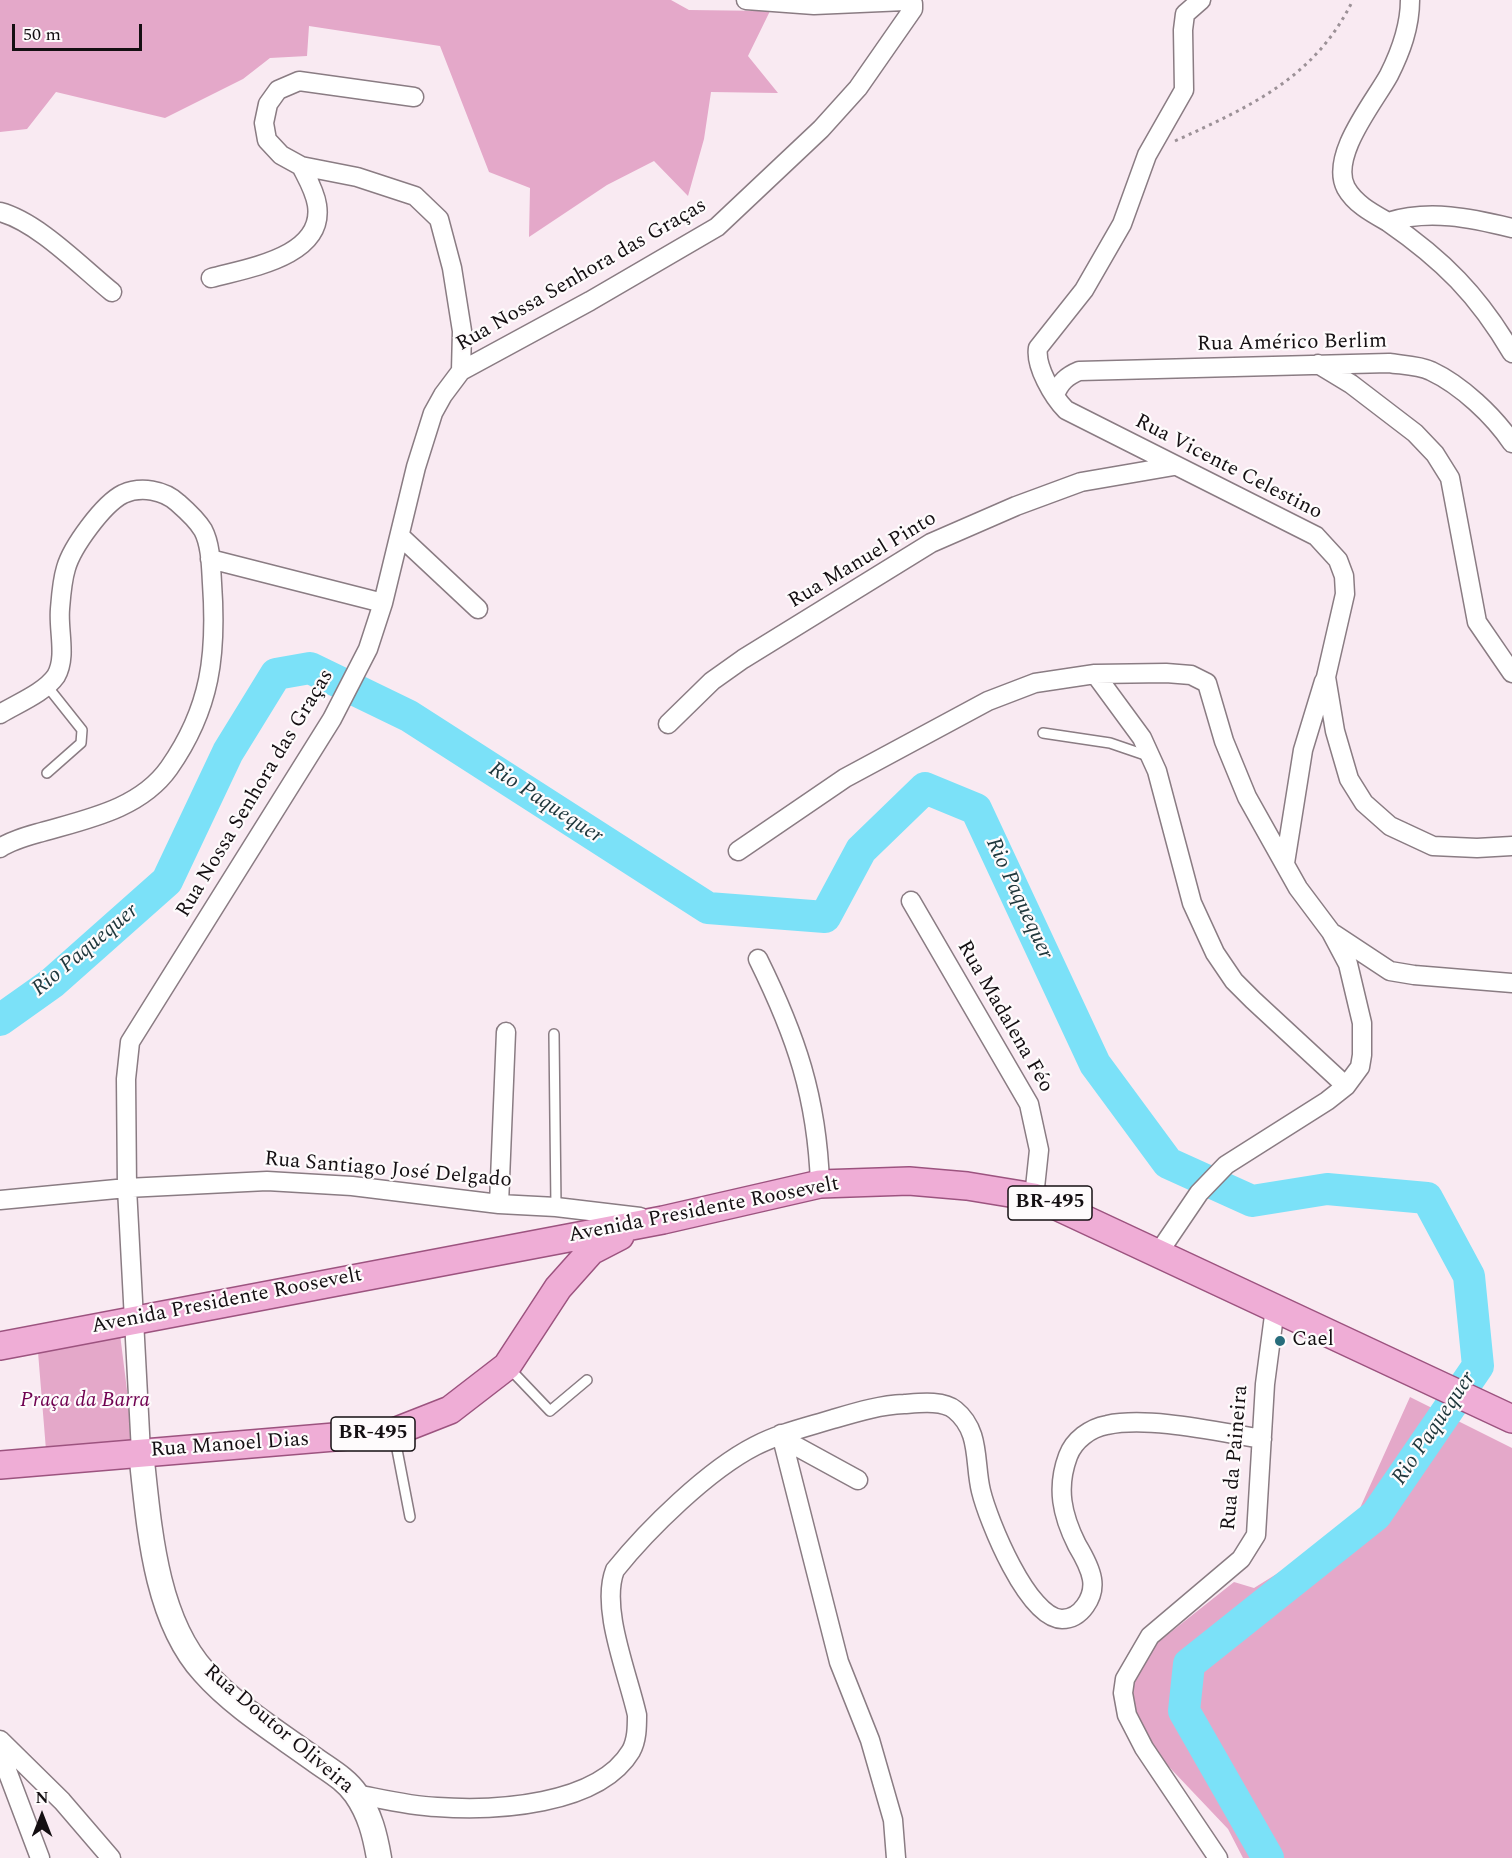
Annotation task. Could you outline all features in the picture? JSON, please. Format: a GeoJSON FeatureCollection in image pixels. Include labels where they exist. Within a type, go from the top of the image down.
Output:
{"type":"FeatureCollection","features":[{"type":"Feature","properties":{"kind":"main road","name":"Avenida Presidente Roosevelt"},"geometry":{"type":"LineString","coordinates":[[0,1346],[663,1220],[820,1184],[909,1181],[989,1189],[1034,1197],[1078,1214],[1512,1419]]}},
{"type":"Feature","properties":{"kind":"main road","name":"Rua Manoel Dias"},"geometry":{"type":"LineString","coordinates":[[0,1465],[394,1432],[450,1410],[507,1366],[558,1288],[591,1251],[620,1236],[663,1220]]}},
{"type":"Feature","properties":{"kind":"main road"},"geometry":{"type":"LineString","coordinates":[[531,1244],[557,1247],[566,1251],[567,1268],[558,1288]]}},
{"type":"Feature","properties":{"kind":"main road","name":"Rua Doutor Oliveira"},"geometry":{"type":"LineString","coordinates":[[141,1452],[154,1554],[163,1589],[185,1643],[203,1672],[258,1718],[342,1778],[356,1794],[369,1816],[379,1858]]}},
{"type":"Feature","properties":{"kind":"street","name":"Rua Nossa Senhora das Graças"},"geometry":{"type":"LineString","coordinates":[[133,1320],[127,1188],[126,1079],[130,1042],[332,719],[368,649],[383,603],[416,467],[433,413],[461,371],[590,301],[717,227],[821,129],[858,88],[913,9],[913,4],[905,1],[814,5],[746,0]]}},
{"type":"Feature","properties":{"kind":"street","name":"Rua Vicente Celestino"},"geometry":{"type":"LineString","coordinates":[[1201,0],[1185,14],[1184,90],[1147,155],[1122,224],[1084,290],[1038,348],[1036,357],[1055,395],[1066,410],[1316,536],[1338,560],[1344,576],[1345,594],[1326,677],[1303,750],[1285,863]]}},
{"type":"Feature","properties":{"kind":"street"},"geometry":{"type":"LineString","coordinates":[[1410,0],[1410,16],[1403,44],[1389,75],[1352,134],[1343,165],[1345,187],[1363,208],[1388,222],[1446,266],[1489,314],[1512,352]]}},
{"type":"Feature","properties":{"kind":"street"},"geometry":{"type":"LineString","coordinates":[[414,97],[299,81],[278,90],[268,104],[264,123],[267,140],[281,155],[300,166],[357,177],[415,196],[439,219],[452,268],[462,331],[461,371]]}},
{"type":"Feature","properties":{"kind":"street"},"geometry":{"type":"LineString","coordinates":[[211,278],[289,255],[306,240],[316,224],[317,206],[300,166]]}},
{"type":"Feature","properties":{"kind":"street"},"geometry":{"type":"LineString","coordinates":[[0,212],[12,215],[44,236],[112,292]]}},
{"type":"Feature","properties":{"kind":"street"},"geometry":{"type":"LineString","coordinates":[[1388,222],[1410,215],[1439,215],[1475,219],[1512,228]]}},
{"type":"Feature","properties":{"kind":"street"},"geometry":{"type":"LineString","coordinates":[[1317,363],[1351,384],[1415,433],[1435,454],[1450,478],[1477,622],[1512,673]]}},
{"type":"Feature","properties":{"kind":"street","name":"Rua Américo Berlim"},"geometry":{"type":"LineString","coordinates":[[1055,395],[1058,386],[1068,376],[1079,371],[1317,363],[1389,363],[1430,370],[1458,389],[1503,429],[1512,443]]}},
{"type":"Feature","properties":{"kind":"street","name":"Rua Manuel Pinto"},"geometry":{"type":"LineString","coordinates":[[668,724],[712,681],[743,659],[931,543],[1016,506],[1081,482],[1174,466]]}},
{"type":"Feature","properties":{"kind":"street"},"geometry":{"type":"LineString","coordinates":[[0,714],[47,686],[56,675],[61,662],[60,609],[66,567],[84,535],[110,503],[125,494],[151,490],[170,496],[203,530],[210,559],[215,646],[206,695],[169,769],[152,787],[134,801],[107,813],[34,834],[0,848]]}},
{"type":"Feature","properties":{"kind":"street"},"geometry":{"type":"LineString","coordinates":[[400,536],[478,609]]}},
{"type":"Feature","properties":{"kind":"street"},"geometry":{"type":"LineString","coordinates":[[210,559],[383,603]]}},
{"type":"Feature","properties":{"kind":"street"},"geometry":{"type":"LineString","coordinates":[[738,851],[845,777],[988,701],[1035,684],[1095,674],[1166,673],[1191,675],[1207,683],[1224,741],[1247,797],[1298,888],[1331,932],[1348,964],[1362,1023],[1360,1067],[1346,1086],[1327,1101],[1239,1155],[1216,1175],[1184,1214],[1159,1252]]}},
{"type":"Feature","properties":{"kind":"street"},"geometry":{"type":"LineString","coordinates":[[1095,674],[1121,706],[1157,771],[1192,903],[1215,953],[1234,981],[1346,1086]]}},
{"type":"Feature","properties":{"kind":"street","name":"Rua Vicente Celestino"},"geometry":{"type":"LineString","coordinates":[[1326,677],[1335,731],[1349,779],[1364,803],[1390,826],[1433,846],[1477,848],[1512,846]]}},
{"type":"Feature","properties":{"kind":"street","name":"Rua Madalena Féo"},"geometry":{"type":"LineString","coordinates":[[911,901],[1029,1104],[1039,1150],[1034,1197]]}},
{"type":"Feature","properties":{"kind":"street"},"geometry":{"type":"LineString","coordinates":[[1331,932],[1390,971],[1512,983]]}},
{"type":"Feature","properties":{"kind":"street"},"geometry":{"type":"LineString","coordinates":[[758,959],[794,1037],[810,1093],[818,1137],[820,1184]]}},
{"type":"Feature","properties":{"kind":"street"},"geometry":{"type":"LineString","coordinates":[[499,1204],[506,1032]]}},
{"type":"Feature","properties":{"kind":"street","name":"Rua Santiago José Delgado"},"geometry":{"type":"LineString","coordinates":[[0,1200],[127,1188],[267,1181],[352,1186],[499,1204],[556,1207],[663,1220]]}},
{"type":"Feature","properties":{"kind":"street","name":"Rua da Paineira"},"geometry":{"type":"LineString","coordinates":[[1218,1858],[1144,1748],[1126,1715],[1123,1693],[1125,1679],[1150,1636],[1240,1559],[1256,1535],[1262,1438],[1275,1308]]}},
{"type":"Feature","properties":{"kind":"street","name":"Rua Doutor Oliveira"},"geometry":{"type":"LineString","coordinates":[[133,1320],[141,1452]]}},
{"type":"Feature","properties":{"kind":"street"},"geometry":{"type":"LineString","coordinates":[[356,1794],[436,1808],[494,1807],[549,1800],[573,1793],[606,1778],[631,1750],[637,1733],[637,1715],[610,1602],[610,1582],[615,1569],[672,1509],[726,1464],[753,1447],[886,1405],[929,1402],[953,1407],[964,1419],[974,1437],[981,1490],[999,1542],[1028,1593],[1052,1617],[1061,1619],[1073,1617],[1084,1609],[1091,1593],[1092,1579],[1071,1532],[1060,1493],[1062,1471],[1071,1448],[1082,1436],[1105,1425],[1128,1422],[1262,1438]]}},
{"type":"Feature","properties":{"kind":"street"},"geometry":{"type":"LineString","coordinates":[[782,1437],[858,1480]]}},
{"type":"Feature","properties":{"kind":"street"},"geometry":{"type":"LineString","coordinates":[[782,1437],[839,1662],[870,1740],[893,1820],[896,1858]]}},
{"type":"Feature","properties":{"kind":"street"},"geometry":{"type":"LineString","coordinates":[[0,1740],[62,1801],[111,1858]]}},
{"type":"Feature","properties":{"kind":"street"},"geometry":{"type":"LineString","coordinates":[[0,1752],[40,1858]]}},
{"type":"Feature","properties":{"kind":"lane"},"geometry":{"type":"LineString","coordinates":[[47,686],[82,730],[84,736],[81,743],[47,773]]}},
{"type":"Feature","properties":{"kind":"lane"},"geometry":{"type":"LineString","coordinates":[[1043,733],[1110,743],[1150,757]]}},
{"type":"Feature","properties":{"kind":"lane"},"geometry":{"type":"LineString","coordinates":[[554,1034],[556,1207]]}},
{"type":"Feature","properties":{"kind":"lane"},"geometry":{"type":"LineString","coordinates":[[507,1366],[550,1412],[587,1380]]}},
{"type":"Feature","properties":{"kind":"lane"},"geometry":{"type":"LineString","coordinates":[[394,1432],[410,1517]]}},
{"type":"Feature","properties":{"kind":"path"},"geometry":{"type":"LineString","coordinates":[[1147,155],[1233,114],[1306,67],[1340,27],[1353,0]]}},
{"type":"Feature","properties":{"kind":"green space"},"geometry":{"type":"Polygon","coordinates":[[[0,0],[671,0],[689,10],[770,11],[748,56],[778,93],[711,92],[704,139],[688,196],[654,161],[607,185],[529,237],[530,188],[489,172],[440,46],[309,26],[307,56],[270,58],[243,79],[165,118],[56,92],[27,129],[0,132],[0,0]]]}},
{"type":"Feature","properties":{"kind":"green space","name":"Praça da Barra"},"geometry":{"type":"Polygon","coordinates":[[[120,1334],[134,1447],[46,1450],[38,1352],[120,1334]]]}},
{"type":"Feature","properties":{"kind":"green space"},"geometry":{"type":"Polygon","coordinates":[[[1410,1397],[1512,1448],[1512,1858],[1243,1858],[1228,1829],[1116,1711],[1128,1666],[1234,1582],[1254,1588],[1339,1535],[1360,1508],[1410,1397]]]}},
{"type":"Feature","properties":{"kind":"waterway","name":"Rio Paquequer"},"geometry":{"type":"LineString","coordinates":[[0,1020],[52,983],[167,881],[228,752],[276,674],[310,668],[409,716],[708,908],[825,917],[861,850],[925,788],[976,809],[1095,1064],[1168,1163],[1252,1201],[1327,1189],[1427,1198],[1469,1276],[1478,1366],[1376,1515],[1189,1664],[1184,1711],[1268,1858]]}},
{"type":"Feature","properties":{"kind":"place","name":"Cael"},"geometry":{"type":"Point","coordinates":[1280,1341]}}]}
